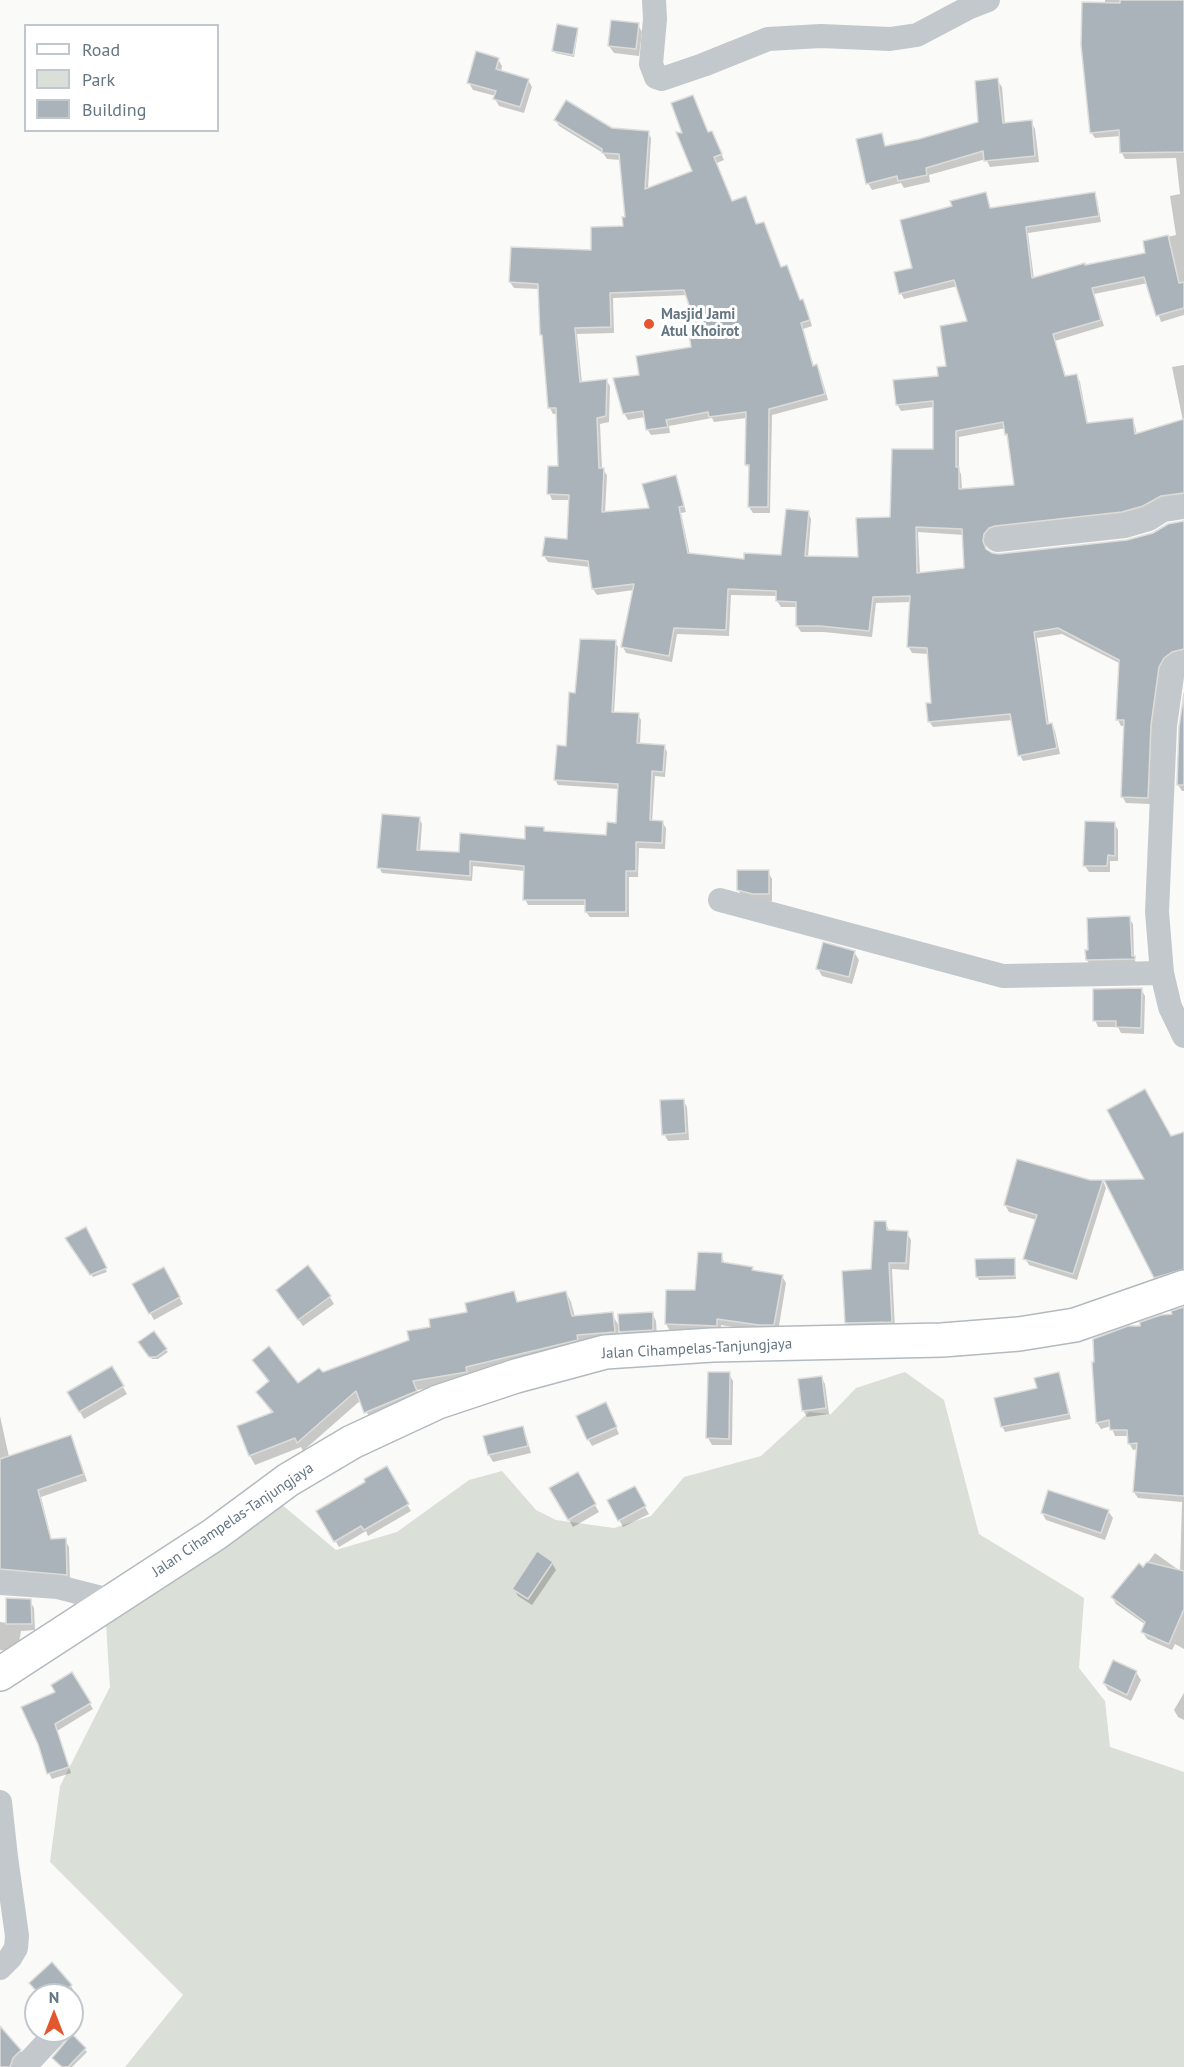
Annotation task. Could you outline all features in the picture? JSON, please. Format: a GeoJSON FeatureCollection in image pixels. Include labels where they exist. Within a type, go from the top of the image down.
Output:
{"type":"FeatureCollection","features":[{"type":"Feature","properties":{"kind":"main road","name":"Jalan Cihampelas-Tanjungjaya"},"geometry":{"type":"LineString","coordinates":[[0,1674],[215,1534],[288,1480],[352,1442],[438,1402],[516,1376],[605,1352],[712,1345],[942,1340],[1019,1334],[1076,1325],[1184,1287]]}},
{"type":"Feature","properties":{"kind":"street"},"geometry":{"type":"LineString","coordinates":[[654,0],[655,20],[651,63],[656,77],[662,79],[768,39],[821,36],[890,39],[917,35],[988,0]]}},
{"type":"Feature","properties":{"kind":"street"},"geometry":{"type":"LineString","coordinates":[[997,540],[1125,526],[1149,519],[1163,510],[1184,507]]}},
{"type":"Feature","properties":{"kind":"street"},"geometry":{"type":"LineString","coordinates":[[1184,663],[1173,669],[1165,726],[1158,912],[1162,973],[1170,1007],[1184,1036]]}},
{"type":"Feature","properties":{"kind":"street"},"geometry":{"type":"LineString","coordinates":[[720,900],[1003,976],[1162,973]]}},
{"type":"Feature","properties":{"kind":"street"},"geometry":{"type":"LineString","coordinates":[[0,1583],[58,1587],[113,1601]]}},
{"type":"Feature","properties":{"kind":"street"},"geometry":{"type":"LineString","coordinates":[[0,1802],[17,1935],[16,1948],[0,1968]]}},
{"type":"Feature","properties":{"kind":"street"},"geometry":{"type":"LineString","coordinates":[[24,2067],[46,2043]]}},
{"type":"Feature","properties":{"kind":"green space"},"geometry":{"type":"Polygon","coordinates":[[[905,1372],[944,1400],[979,1534],[1084,1598],[1079,1668],[1105,1701],[1110,1747],[1184,1772],[1184,2067],[125,2067],[183,1995],[50,1862],[60,1786],[110,1687],[105,1609],[268,1493],[336,1550],[397,1532],[469,1480],[502,1471],[536,1510],[556,1520],[614,1528],[651,1516],[684,1477],[761,1456],[809,1412],[831,1414],[856,1388],[905,1372]]]}},
{"type":"Feature","properties":{"kind":"building"},"geometry":{"type":"Polygon","coordinates":[[[1120,0],[1184,0],[1184,152],[1120,153],[1119,130],[1090,133],[1081,45],[1082,2],[1120,3],[1120,0]]]}},
{"type":"Feature","properties":{"kind":"building"},"geometry":{"type":"Polygon","coordinates":[[[611,20],[639,23],[636,49],[608,46],[611,20]]]}},
{"type":"Feature","properties":{"kind":"building"},"geometry":{"type":"Polygon","coordinates":[[[557,24],[578,28],[573,55],[552,51],[557,24]]]}},
{"type":"Feature","properties":{"kind":"building"},"geometry":{"type":"Polygon","coordinates":[[[476,51],[499,58],[496,69],[529,79],[520,107],[493,99],[496,91],[467,83],[476,51]]]}},
{"type":"Feature","properties":{"kind":"building"},"geometry":{"type":"Polygon","coordinates":[[[998,78],[1003,123],[1032,120],[1035,156],[984,161],[983,151],[926,168],[927,175],[898,181],[897,176],[866,184],[856,139],[882,133],[885,146],[978,122],[975,81],[998,78]]]}},
{"type":"Feature","properties":{"kind":"building"},"geometry":{"type":"Polygon","coordinates":[[[693,95],[708,132],[712,131],[722,154],[714,157],[732,201],[746,196],[756,224],[764,222],[781,267],[787,265],[810,320],[801,323],[813,366],[817,364],[825,394],[769,409],[768,507],[748,507],[749,465],[745,465],[746,412],[709,417],[708,412],[666,420],[668,427],[646,430],[643,411],[623,414],[613,378],[639,375],[636,356],[691,347],[688,328],[696,327],[684,290],[610,293],[611,327],[575,328],[580,382],[607,379],[606,416],[597,418],[599,468],[604,468],[602,512],[649,508],[642,484],[676,475],[684,506],[679,507],[688,553],[744,559],[744,553],[781,555],[786,509],[809,511],[805,556],[858,557],[856,518],[890,517],[892,449],[933,449],[933,401],[896,405],[893,380],[938,376],[937,367],[946,366],[940,326],[967,321],[954,280],[899,294],[894,272],[912,268],[900,220],[952,206],[950,201],[986,192],[990,208],[1095,192],[1099,216],[1026,227],[1032,278],[1085,263],[1085,265],[1145,253],[1143,241],[1168,235],[1179,283],[1184,282],[1184,308],[1156,316],[1144,277],[1092,288],[1101,320],[1053,334],[1065,376],[1077,374],[1087,423],[1133,418],[1135,434],[1184,419],[1184,493],[1161,496],[1143,506],[1122,512],[995,526],[989,528],[984,534],[983,541],[986,549],[999,554],[1127,540],[1153,533],[1168,524],[1184,521],[1184,649],[1172,652],[1164,658],[1159,667],[1151,725],[1148,798],[1121,797],[1124,720],[1116,720],[1119,660],[1058,628],[1034,632],[1047,724],[1052,723],[1057,748],[1018,756],[1010,714],[928,722],[926,703],[931,703],[927,648],[907,647],[910,596],[873,597],[869,631],[796,626],[796,602],[776,601],[776,591],[728,589],[726,630],[674,628],[669,656],[621,647],[634,584],[592,589],[588,561],[542,556],[545,537],[567,539],[569,495],[547,494],[548,466],[558,466],[556,408],[548,408],[542,335],[540,335],[538,284],[509,282],[511,247],[591,250],[591,227],[623,226],[622,217],[625,217],[619,154],[602,153],[602,149],[554,120],[566,100],[612,128],[649,131],[645,189],[692,171],[676,132],[682,133],[671,103],[693,95]],[[1003,422],[956,431],[956,467],[959,467],[959,489],[1014,485],[1007,434],[1005,435],[1003,422]],[[916,527],[917,573],[964,568],[962,529],[916,527]]]}},
{"type":"Feature","properties":{"kind":"building"},"geometry":{"type":"Polygon","coordinates":[[[580,639],[616,640],[612,712],[639,713],[637,743],[665,745],[663,772],[652,771],[650,820],[663,821],[662,843],[636,842],[636,871],[626,871],[626,912],[585,912],[585,900],[523,900],[524,866],[470,861],[470,876],[377,868],[382,814],[420,817],[417,850],[459,852],[460,833],[525,839],[525,826],[544,827],[544,831],[606,835],[607,822],[616,823],[618,784],[554,780],[557,745],[566,746],[569,692],[575,693],[580,639]]]}},
{"type":"Feature","properties":{"kind":"building"},"geometry":{"type":"Polygon","coordinates":[[[1184,693],[1184,785],[1177,785],[1179,727],[1184,693]]]}},
{"type":"Feature","properties":{"kind":"building"},"geometry":{"type":"Polygon","coordinates":[[[1085,821],[1115,822],[1115,856],[1108,855],[1107,866],[1083,866],[1085,821]]]}},
{"type":"Feature","properties":{"kind":"building"},"geometry":{"type":"Polygon","coordinates":[[[737,870],[769,870],[769,894],[753,894],[737,890],[737,870]]]}},
{"type":"Feature","properties":{"kind":"building"},"geometry":{"type":"Polygon","coordinates":[[[1130,916],[1132,956],[1135,956],[1135,959],[1086,960],[1087,918],[1130,916]]]}},
{"type":"Feature","properties":{"kind":"building"},"geometry":{"type":"Polygon","coordinates":[[[823,942],[855,951],[849,977],[816,969],[823,942]]]}},
{"type":"Feature","properties":{"kind":"building"},"geometry":{"type":"Polygon","coordinates":[[[1142,988],[1141,1028],[1116,1027],[1116,1021],[1093,1021],[1093,989],[1142,988]]]}},
{"type":"Feature","properties":{"kind":"building"},"geometry":{"type":"Polygon","coordinates":[[[1145,1089],[1171,1136],[1184,1132],[1184,1269],[1154,1278],[1104,1180],[1144,1179],[1107,1110],[1145,1089]]]}},
{"type":"Feature","properties":{"kind":"building"},"geometry":{"type":"Polygon","coordinates":[[[684,1099],[686,1133],[662,1135],[660,1100],[684,1099]]]}},
{"type":"Feature","properties":{"kind":"building"},"geometry":{"type":"Polygon","coordinates":[[[1017,1159],[1090,1180],[1103,1180],[1073,1274],[1023,1259],[1037,1215],[1004,1205],[1017,1159]]]}},
{"type":"Feature","properties":{"kind":"building"},"geometry":{"type":"Polygon","coordinates":[[[874,1221],[886,1221],[887,1230],[908,1231],[906,1263],[889,1263],[892,1322],[845,1323],[842,1271],[871,1269],[874,1221]]]}},
{"type":"Feature","properties":{"kind":"building"},"geometry":{"type":"Polygon","coordinates":[[[86,1227],[107,1268],[90,1275],[65,1238],[86,1227]]]}},
{"type":"Feature","properties":{"kind":"building"},"geometry":{"type":"Polygon","coordinates":[[[698,1252],[722,1253],[722,1262],[783,1275],[774,1325],[717,1319],[717,1326],[665,1324],[666,1290],[695,1290],[698,1252]]]}},
{"type":"Feature","properties":{"kind":"building"},"geometry":{"type":"Polygon","coordinates":[[[1015,1258],[1015,1276],[976,1277],[975,1259],[1015,1258]]]}},
{"type":"Feature","properties":{"kind":"building"},"geometry":{"type":"Polygon","coordinates":[[[308,1265],[331,1296],[298,1320],[276,1290],[308,1265]]]}},
{"type":"Feature","properties":{"kind":"building"},"geometry":{"type":"Polygon","coordinates":[[[164,1267],[180,1297],[149,1314],[132,1284],[164,1267]]]}},
{"type":"Feature","properties":{"kind":"building"},"geometry":{"type":"Polygon","coordinates":[[[514,1291],[517,1302],[566,1291],[572,1316],[613,1312],[615,1332],[577,1335],[578,1340],[466,1367],[467,1372],[413,1381],[417,1391],[364,1413],[356,1391],[297,1443],[295,1438],[249,1456],[237,1426],[273,1412],[256,1392],[269,1381],[252,1360],[269,1346],[298,1383],[319,1368],[323,1372],[409,1340],[407,1331],[430,1327],[429,1319],[467,1312],[465,1303],[514,1291]]]}},
{"type":"Feature","properties":{"kind":"building"},"geometry":{"type":"Polygon","coordinates":[[[1184,1307],[1184,1496],[1133,1492],[1137,1443],[1128,1444],[1127,1430],[1110,1430],[1109,1420],[1096,1423],[1092,1362],[1094,1362],[1093,1339],[1128,1326],[1140,1326],[1140,1322],[1172,1314],[1171,1311],[1184,1307]]]}},
{"type":"Feature","properties":{"kind":"building"},"geometry":{"type":"Polygon","coordinates":[[[653,1312],[653,1330],[619,1332],[618,1314],[653,1312]]]}},
{"type":"Feature","properties":{"kind":"building"},"geometry":{"type":"Polygon","coordinates":[[[154,1331],[167,1349],[156,1357],[149,1357],[138,1342],[154,1331]]]}},
{"type":"Feature","properties":{"kind":"building"},"geometry":{"type":"Polygon","coordinates":[[[112,1366],[124,1386],[79,1412],[67,1392],[112,1366]]]}},
{"type":"Feature","properties":{"kind":"building"},"geometry":{"type":"Polygon","coordinates":[[[708,1372],[730,1372],[729,1439],[706,1438],[708,1372]]]}},
{"type":"Feature","properties":{"kind":"building"},"geometry":{"type":"Polygon","coordinates":[[[1059,1372],[1069,1414],[1001,1427],[994,1398],[1037,1388],[1034,1378],[1059,1372]]]}},
{"type":"Feature","properties":{"kind":"building"},"geometry":{"type":"Polygon","coordinates":[[[822,1376],[826,1408],[802,1411],[798,1379],[822,1376]]]}},
{"type":"Feature","properties":{"kind":"building"},"geometry":{"type":"Polygon","coordinates":[[[606,1402],[617,1427],[587,1440],[576,1416],[606,1402]]]}},
{"type":"Feature","properties":{"kind":"building"},"geometry":{"type":"Polygon","coordinates":[[[523,1426],[528,1446],[488,1455],[483,1436],[523,1426]]]}},
{"type":"Feature","properties":{"kind":"building"},"geometry":{"type":"Polygon","coordinates":[[[71,1435],[84,1474],[38,1490],[51,1539],[66,1538],[67,1575],[0,1569],[0,1459],[71,1435]]]}},
{"type":"Feature","properties":{"kind":"building"},"geometry":{"type":"Polygon","coordinates":[[[387,1466],[409,1504],[364,1530],[361,1526],[334,1542],[316,1511],[387,1466]]]}},
{"type":"Feature","properties":{"kind":"building"},"geometry":{"type":"Polygon","coordinates":[[[578,1472],[596,1504],[568,1520],[549,1488],[578,1472]]]}},
{"type":"Feature","properties":{"kind":"building"},"geometry":{"type":"Polygon","coordinates":[[[635,1486],[646,1506],[618,1521],[607,1500],[635,1486]]]}},
{"type":"Feature","properties":{"kind":"building"},"geometry":{"type":"Polygon","coordinates":[[[1048,1490],[1109,1510],[1101,1533],[1041,1513],[1048,1490]]]}},
{"type":"Feature","properties":{"kind":"building"},"geometry":{"type":"Polygon","coordinates":[[[537,1551],[553,1562],[528,1599],[512,1589],[537,1551]]]}},
{"type":"Feature","properties":{"kind":"building"},"geometry":{"type":"Polygon","coordinates":[[[1147,1562],[1184,1571],[1184,1609],[1169,1644],[1141,1632],[1145,1622],[1111,1597],[1139,1563],[1143,1567],[1147,1562]]]}},
{"type":"Feature","properties":{"kind":"building"},"geometry":{"type":"Polygon","coordinates":[[[6,1598],[31,1599],[32,1624],[6,1624],[6,1598]]]}},
{"type":"Feature","properties":{"kind":"building"},"geometry":{"type":"Polygon","coordinates":[[[1113,1660],[1137,1671],[1127,1695],[1103,1683],[1113,1660]]]}},
{"type":"Feature","properties":{"kind":"building"},"geometry":{"type":"Polygon","coordinates":[[[72,1672],[91,1703],[55,1724],[69,1767],[47,1774],[38,1744],[21,1707],[55,1692],[51,1685],[72,1672]]]}},
{"type":"Feature","properties":{"kind":"building"},"geometry":{"type":"Polygon","coordinates":[[[52,1962],[70,1983],[29,1983],[52,1962]]]}},
{"type":"Feature","properties":{"kind":"building"},"geometry":{"type":"Polygon","coordinates":[[[0,2026],[21,2050],[13,2058],[10,2067],[0,2067],[0,2026]]]}},
{"type":"Feature","properties":{"kind":"building"},"geometry":{"type":"Polygon","coordinates":[[[64,2043],[81,2043],[86,2048],[68,2067],[62,2067],[52,2058],[64,2043]]]}},
{"type":"Feature","properties":{"kind":"place","name":"Masjid Jami Atul Khoirot"},"geometry":{"type":"Point","coordinates":[649,324]}}]}
